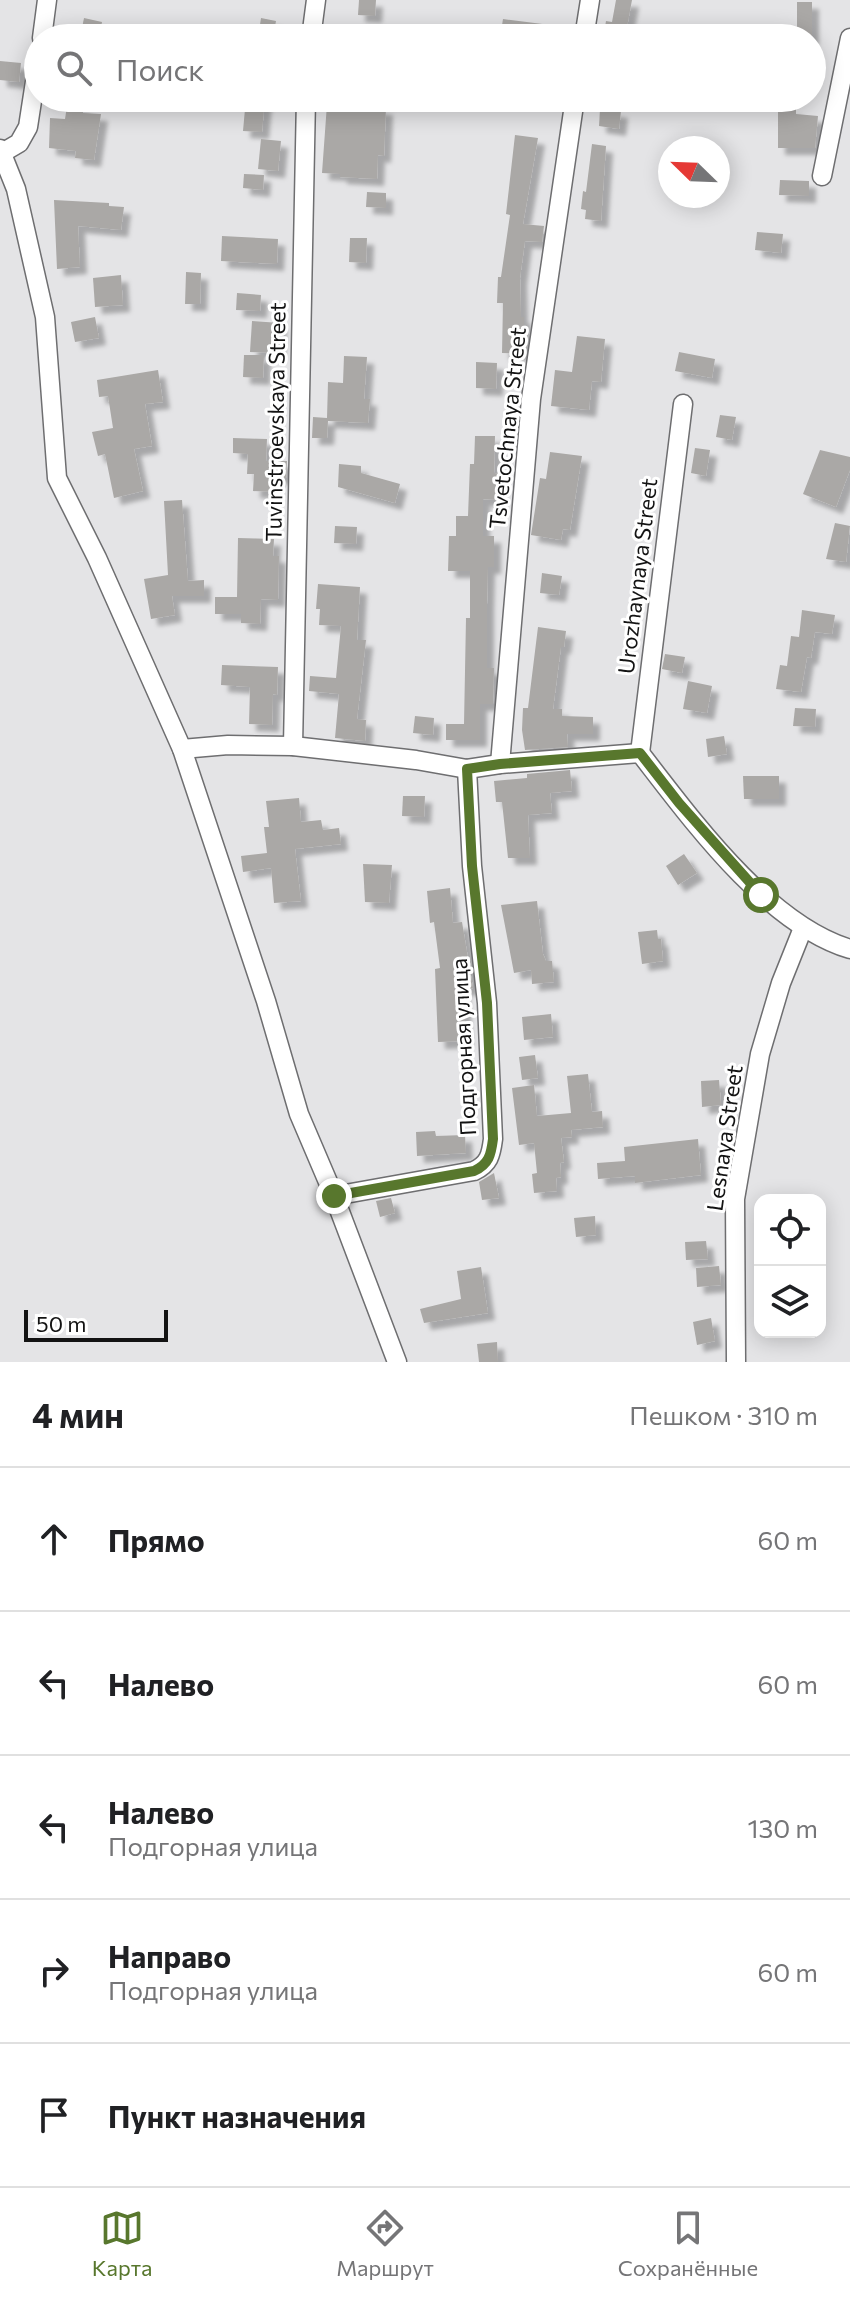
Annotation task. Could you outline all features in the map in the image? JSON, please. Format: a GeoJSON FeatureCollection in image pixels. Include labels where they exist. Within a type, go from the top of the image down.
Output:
{"type":"FeatureCollection","features":[{"type":"Feature","properties":{"kind":"street"},"geometry":{"type":"LineString","coordinates":[[44,24],[47,0]]}},
{"type":"Feature","properties":{"kind":"street"},"geometry":{"type":"LineString","coordinates":[[313,24],[316,0]]}},
{"type":"Feature","properties":{"kind":"street"},"geometry":{"type":"LineString","coordinates":[[586,24],[590,0]]}},
{"type":"Feature","properties":{"kind":"street"},"geometry":{"type":"LineString","coordinates":[[822,176],[850,38]]}},
{"type":"Feature","properties":{"kind":"street"},"geometry":{"type":"LineString","coordinates":[[30,112],[28,127],[19,143],[1,151],[16,189],[45,317],[57,478],[97,558],[182,749],[256,971],[299,1114],[334,1196],[397,1362]]}},
{"type":"Feature","properties":{"kind":"street","name":"Tuvinstroevskaya Street"},"geometry":{"type":"LineString","coordinates":[[293,746],[306,112]]}},
{"type":"Feature","properties":{"kind":"street","name":"Tsvetochnaya Street"},"geometry":{"type":"LineString","coordinates":[[500,764],[531,399],[573,112]]}},
{"type":"Feature","properties":{"kind":"street","name":"Urozhaynaya Street"},"geometry":{"type":"LineString","coordinates":[[640,753],[683,404]]}},
{"type":"Feature","properties":{"kind":"street"},"geometry":{"type":"LineString","coordinates":[[182,749],[228,745],[293,746],[467,769],[640,753],[679,803],[761,895],[803,928],[850,949]]}},
{"type":"Feature","properties":{"kind":"street","name":"Подгорная улица"},"geometry":{"type":"LineString","coordinates":[[334,1196],[474,1171],[484,1166],[491,1155],[493,1139],[487,1003],[472,866],[467,769]]}},
{"type":"Feature","properties":{"kind":"street","name":"Lesnaya Street"},"geometry":{"type":"LineString","coordinates":[[736,1362],[735,1199],[760,1054],[781,983],[803,928]]}},
{"type":"Feature","properties":{"kind":"building"},"geometry":{"type":"Polygon","coordinates":[[[359,0],[376,0],[375,16],[358,15],[359,0]]]}},
{"type":"Feature","properties":{"kind":"building"},"geometry":{"type":"Polygon","coordinates":[[[616,0],[632,0],[628,24],[605,24],[606,21],[612,22],[616,0]]]}},
{"type":"Feature","properties":{"kind":"building"},"geometry":{"type":"Polygon","coordinates":[[[797,2],[812,2],[812,24],[797,24],[797,2]]]}},
{"type":"Feature","properties":{"kind":"building"},"geometry":{"type":"Polygon","coordinates":[[[84,18],[102,22],[102,24],[83,24],[84,18]]]}},
{"type":"Feature","properties":{"kind":"building"},"geometry":{"type":"Polygon","coordinates":[[[261,18],[276,21],[275,24],[260,24],[261,18]]]}},
{"type":"Feature","properties":{"kind":"building"},"geometry":{"type":"Polygon","coordinates":[[[503,19],[542,24],[502,24],[503,19]]]}},
{"type":"Feature","properties":{"kind":"building"},"geometry":{"type":"Polygon","coordinates":[[[0,61],[21,63],[19,82],[0,80],[0,61]]]}},
{"type":"Feature","properties":{"kind":"building"},"geometry":{"type":"Polygon","coordinates":[[[66,112],[101,114],[94,160],[75,158],[76,151],[49,148],[50,118],[65,119],[66,112]]]}},
{"type":"Feature","properties":{"kind":"building"},"geometry":{"type":"Polygon","coordinates":[[[245,112],[264,112],[262,132],[243,131],[245,112]]]}},
{"type":"Feature","properties":{"kind":"building"},"geometry":{"type":"Polygon","coordinates":[[[326,112],[386,112],[384,156],[378,155],[377,179],[322,173],[326,112]]]}},
{"type":"Feature","properties":{"kind":"building"},"geometry":{"type":"Polygon","coordinates":[[[600,112],[621,112],[619,129],[599,126],[600,112]]]}},
{"type":"Feature","properties":{"kind":"building"},"geometry":{"type":"Polygon","coordinates":[[[778,112],[818,116],[815,148],[778,148],[778,112]]]}},
{"type":"Feature","properties":{"kind":"building"},"geometry":{"type":"Polygon","coordinates":[[[515,135],[538,138],[523,224],[544,226],[542,242],[525,241],[520,278],[521,317],[524,317],[524,337],[528,337],[526,354],[502,353],[503,303],[497,303],[498,277],[501,277],[510,215],[506,214],[515,135]]]}},
{"type":"Feature","properties":{"kind":"building"},"geometry":{"type":"Polygon","coordinates":[[[261,139],[281,141],[278,171],[258,169],[261,139]]]}},
{"type":"Feature","properties":{"kind":"building"},"geometry":{"type":"Polygon","coordinates":[[[592,144],[606,146],[601,221],[585,219],[586,210],[581,209],[592,144]]]}},
{"type":"Feature","properties":{"kind":"building"},"geometry":{"type":"Polygon","coordinates":[[[244,174],[264,175],[263,190],[243,188],[244,174]]]}},
{"type":"Feature","properties":{"kind":"building"},"geometry":{"type":"Polygon","coordinates":[[[780,180],[809,181],[809,196],[779,195],[780,180]]]}},
{"type":"Feature","properties":{"kind":"building"},"geometry":{"type":"Polygon","coordinates":[[[367,192],[386,193],[386,208],[366,207],[367,192]]]}},
{"type":"Feature","properties":{"kind":"building"},"geometry":{"type":"Polygon","coordinates":[[[54,200],[109,203],[109,206],[124,207],[121,230],[78,226],[80,267],[57,269],[54,200]]]}},
{"type":"Feature","properties":{"kind":"building"},"geometry":{"type":"Polygon","coordinates":[[[757,232],[783,234],[781,253],[755,250],[757,232]]]}},
{"type":"Feature","properties":{"kind":"building"},"geometry":{"type":"Polygon","coordinates":[[[222,236],[278,239],[277,264],[221,261],[222,236]]]}},
{"type":"Feature","properties":{"kind":"building"},"geometry":{"type":"Polygon","coordinates":[[[350,238],[367,238],[366,263],[349,262],[350,238]]]}},
{"type":"Feature","properties":{"kind":"building"},"geometry":{"type":"Polygon","coordinates":[[[186,272],[201,273],[200,304],[185,304],[186,272]]]}},
{"type":"Feature","properties":{"kind":"building"},"geometry":{"type":"Polygon","coordinates":[[[121,275],[123,305],[95,307],[93,278],[121,275]]]}},
{"type":"Feature","properties":{"kind":"building"},"geometry":{"type":"Polygon","coordinates":[[[237,293],[261,295],[260,311],[236,310],[237,293]]]}},
{"type":"Feature","properties":{"kind":"building"},"geometry":{"type":"Polygon","coordinates":[[[95,317],[99,338],[75,342],[71,322],[95,317]]]}},
{"type":"Feature","properties":{"kind":"building"},"geometry":{"type":"Polygon","coordinates":[[[252,321],[280,323],[278,353],[250,352],[252,321]]]}},
{"type":"Feature","properties":{"kind":"building"},"geometry":{"type":"Polygon","coordinates":[[[577,336],[605,339],[601,382],[592,381],[589,410],[551,406],[555,370],[572,372],[577,336]]]}},
{"type":"Feature","properties":{"kind":"building"},"geometry":{"type":"Polygon","coordinates":[[[679,352],[715,359],[712,378],[675,371],[679,352]]]}},
{"type":"Feature","properties":{"kind":"building"},"geometry":{"type":"Polygon","coordinates":[[[244,355],[264,355],[263,378],[243,377],[244,355]]]}},
{"type":"Feature","properties":{"kind":"building"},"geometry":{"type":"Polygon","coordinates":[[[344,356],[367,357],[364,399],[370,399],[368,423],[328,421],[327,438],[312,438],[313,417],[327,418],[328,382],[343,383],[344,356]]]}},
{"type":"Feature","properties":{"kind":"building"},"geometry":{"type":"Polygon","coordinates":[[[476,362],[497,363],[496,389],[476,388],[476,362]]]}},
{"type":"Feature","properties":{"kind":"building"},"geometry":{"type":"Polygon","coordinates":[[[158,370],[163,402],[145,404],[152,446],[134,449],[143,491],[114,498],[105,454],[98,456],[92,432],[113,428],[108,396],[99,397],[97,380],[158,370]]]}},
{"type":"Feature","properties":{"kind":"building"},"geometry":{"type":"Polygon","coordinates":[[[720,415],[736,417],[732,440],[716,437],[720,415]]]}},
{"type":"Feature","properties":{"kind":"building"},"geometry":{"type":"Polygon","coordinates":[[[475,436],[495,436],[494,473],[499,474],[498,500],[483,499],[483,536],[494,536],[494,567],[488,567],[487,604],[487,668],[494,668],[493,704],[480,704],[480,740],[446,740],[446,724],[464,724],[470,571],[448,571],[449,536],[456,536],[456,516],[468,516],[470,464],[474,464],[475,436]]]}},
{"type":"Feature","properties":{"kind":"building"},"geometry":{"type":"Polygon","coordinates":[[[233,438],[267,439],[266,461],[287,461],[286,478],[276,477],[276,492],[253,491],[254,474],[247,474],[248,454],[233,453],[233,438]]]}},
{"type":"Feature","properties":{"kind":"building"},"geometry":{"type":"Polygon","coordinates":[[[695,448],[710,450],[706,476],[691,473],[695,448]]]}},
{"type":"Feature","properties":{"kind":"building"},"geometry":{"type":"Polygon","coordinates":[[[820,450],[850,457],[850,470],[836,507],[803,494],[820,450]]]}},
{"type":"Feature","properties":{"kind":"building"},"geometry":{"type":"Polygon","coordinates":[[[550,452],[582,456],[570,530],[563,529],[561,540],[531,535],[540,478],[546,479],[550,452]]]}},
{"type":"Feature","properties":{"kind":"building"},"geometry":{"type":"Polygon","coordinates":[[[339,464],[361,466],[361,473],[400,484],[395,503],[338,487],[339,464]]]}},
{"type":"Feature","properties":{"kind":"building"},"geometry":{"type":"Polygon","coordinates":[[[182,500],[188,581],[204,580],[204,596],[172,596],[175,615],[151,619],[144,579],[168,575],[164,501],[182,500]]]}},
{"type":"Feature","properties":{"kind":"building"},"geometry":{"type":"Polygon","coordinates":[[[835,523],[850,526],[846,562],[826,559],[835,523]]]}},
{"type":"Feature","properties":{"kind":"building"},"geometry":{"type":"Polygon","coordinates":[[[335,526],[357,527],[356,544],[334,543],[335,526]]]}},
{"type":"Feature","properties":{"kind":"building"},"geometry":{"type":"Polygon","coordinates":[[[238,538],[274,539],[273,556],[279,556],[278,600],[261,599],[260,624],[241,623],[241,614],[215,614],[215,597],[237,597],[238,538]]]}},
{"type":"Feature","properties":{"kind":"building"},"geometry":{"type":"Polygon","coordinates":[[[542,573],[562,576],[559,595],[540,593],[542,573]]]}},
{"type":"Feature","properties":{"kind":"building"},"geometry":{"type":"Polygon","coordinates":[[[318,584],[360,587],[357,640],[366,640],[357,719],[366,720],[365,741],[335,738],[339,694],[309,691],[310,676],[336,678],[341,626],[319,625],[320,609],[316,609],[318,584]]]}},
{"type":"Feature","properties":{"kind":"building"},"geometry":{"type":"Polygon","coordinates":[[[802,610],[835,615],[832,634],[815,632],[801,692],[776,689],[780,665],[787,666],[791,636],[799,637],[802,610]]]}},
{"type":"Feature","properties":{"kind":"building"},"geometry":{"type":"Polygon","coordinates":[[[538,627],[566,631],[553,709],[562,709],[562,716],[593,717],[593,734],[567,734],[568,747],[525,750],[523,708],[528,708],[538,627]]]}},
{"type":"Feature","properties":{"kind":"building"},"geometry":{"type":"Polygon","coordinates":[[[665,654],[685,657],[682,673],[662,669],[665,654]]]}},
{"type":"Feature","properties":{"kind":"building"},"geometry":{"type":"Polygon","coordinates":[[[222,665],[278,667],[272,725],[249,724],[250,687],[221,685],[222,665]]]}},
{"type":"Feature","properties":{"kind":"building"},"geometry":{"type":"Polygon","coordinates":[[[688,681],[712,686],[707,713],[683,709],[688,681]]]}},
{"type":"Feature","properties":{"kind":"building"},"geometry":{"type":"Polygon","coordinates":[[[795,708],[816,709],[815,727],[793,726],[795,708]]]}},
{"type":"Feature","properties":{"kind":"building"},"geometry":{"type":"Polygon","coordinates":[[[415,716],[434,718],[433,735],[413,733],[415,716]]]}},
{"type":"Feature","properties":{"kind":"building"},"geometry":{"type":"Polygon","coordinates":[[[724,736],[727,754],[708,757],[706,739],[724,736]]]}},
{"type":"Feature","properties":{"kind":"building"},"geometry":{"type":"Polygon","coordinates":[[[570,770],[572,791],[550,793],[552,813],[528,815],[530,858],[508,858],[502,802],[496,802],[494,781],[570,770]]]}},
{"type":"Feature","properties":{"kind":"building"},"geometry":{"type":"Polygon","coordinates":[[[743,776],[779,776],[779,799],[744,799],[743,776]]]}},
{"type":"Feature","properties":{"kind":"building"},"geometry":{"type":"Polygon","coordinates":[[[403,796],[425,796],[424,817],[402,816],[403,796]]]}},
{"type":"Feature","properties":{"kind":"building"},"geometry":{"type":"Polygon","coordinates":[[[299,798],[301,822],[321,820],[323,830],[339,828],[341,844],[295,849],[301,901],[274,903],[271,868],[243,872],[241,856],[267,853],[264,827],[269,827],[266,801],[299,798]]]}},
{"type":"Feature","properties":{"kind":"building"},"geometry":{"type":"Polygon","coordinates":[[[684,854],[697,873],[678,885],[666,866],[684,854]]]}},
{"type":"Feature","properties":{"kind":"building"},"geometry":{"type":"Polygon","coordinates":[[[363,864],[392,865],[389,903],[365,902],[363,864]]]}},
{"type":"Feature","properties":{"kind":"building"},"geometry":{"type":"Polygon","coordinates":[[[450,888],[453,923],[462,922],[473,988],[463,989],[466,1041],[438,1042],[435,969],[440,968],[427,891],[450,888]]]}},
{"type":"Feature","properties":{"kind":"building"},"geometry":{"type":"Polygon","coordinates":[[[537,901],[543,954],[546,961],[552,961],[554,982],[532,984],[531,970],[514,973],[501,905],[537,901]]]}},
{"type":"Feature","properties":{"kind":"building"},"geometry":{"type":"Polygon","coordinates":[[[657,930],[663,961],[642,964],[638,932],[657,930]]]}},
{"type":"Feature","properties":{"kind":"building"},"geometry":{"type":"Polygon","coordinates":[[[551,1014],[553,1037],[524,1040],[522,1017],[551,1014]]]}},
{"type":"Feature","properties":{"kind":"building"},"geometry":{"type":"Polygon","coordinates":[[[535,1055],[538,1078],[522,1080],[519,1057],[535,1055]]]}},
{"type":"Feature","properties":{"kind":"building"},"geometry":{"type":"Polygon","coordinates":[[[588,1074],[592,1112],[602,1111],[603,1127],[571,1130],[572,1137],[561,1138],[564,1162],[560,1163],[561,1177],[556,1178],[557,1191],[534,1193],[532,1174],[537,1173],[534,1143],[519,1145],[512,1088],[534,1085],[537,1116],[571,1113],[567,1076],[588,1074]]]}},
{"type":"Feature","properties":{"kind":"building"},"geometry":{"type":"Polygon","coordinates":[[[719,1080],[721,1105],[702,1107],[701,1081],[719,1080]]]}},
{"type":"Feature","properties":{"kind":"building"},"geometry":{"type":"Polygon","coordinates":[[[435,1131],[436,1136],[465,1135],[466,1153],[417,1156],[416,1132],[435,1131]]]}},
{"type":"Feature","properties":{"kind":"building"},"geometry":{"type":"Polygon","coordinates":[[[698,1139],[701,1175],[635,1183],[635,1176],[598,1179],[597,1163],[625,1161],[624,1147],[698,1139]]]}},
{"type":"Feature","properties":{"kind":"building"},"geometry":{"type":"Polygon","coordinates":[[[494,1173],[499,1198],[482,1200],[479,1182],[494,1173]]]}},
{"type":"Feature","properties":{"kind":"building"},"geometry":{"type":"Polygon","coordinates":[[[391,1198],[395,1213],[380,1217],[376,1201],[391,1198]]]}},
{"type":"Feature","properties":{"kind":"building"},"geometry":{"type":"Polygon","coordinates":[[[595,1216],[596,1235],[576,1237],[574,1218],[595,1216]]]}},
{"type":"Feature","properties":{"kind":"building"},"geometry":{"type":"Polygon","coordinates":[[[706,1241],[708,1259],[686,1260],[685,1242],[706,1241]]]}},
{"type":"Feature","properties":{"kind":"building"},"geometry":{"type":"Polygon","coordinates":[[[719,1266],[721,1285],[697,1287],[696,1268],[719,1266]]]}},
{"type":"Feature","properties":{"kind":"building"},"geometry":{"type":"Polygon","coordinates":[[[481,1267],[488,1313],[424,1323],[420,1309],[461,1299],[457,1271],[481,1267]]]}},
{"type":"Feature","properties":{"kind":"building"},"geometry":{"type":"Polygon","coordinates":[[[711,1318],[715,1341],[697,1345],[693,1322],[711,1318]]]}},
{"type":"Feature","properties":{"kind":"building"},"geometry":{"type":"Polygon","coordinates":[[[497,1342],[498,1362],[479,1362],[477,1344],[497,1342]]]}},
{"type":"Feature","properties":{"kind":"route"},"geometry":{"type":"LineString","coordinates":[[334,1196],[474,1171],[484,1166],[491,1155],[493,1139],[487,1003],[472,866],[467,769],[640,753],[679,803],[761,895]]}}]}
